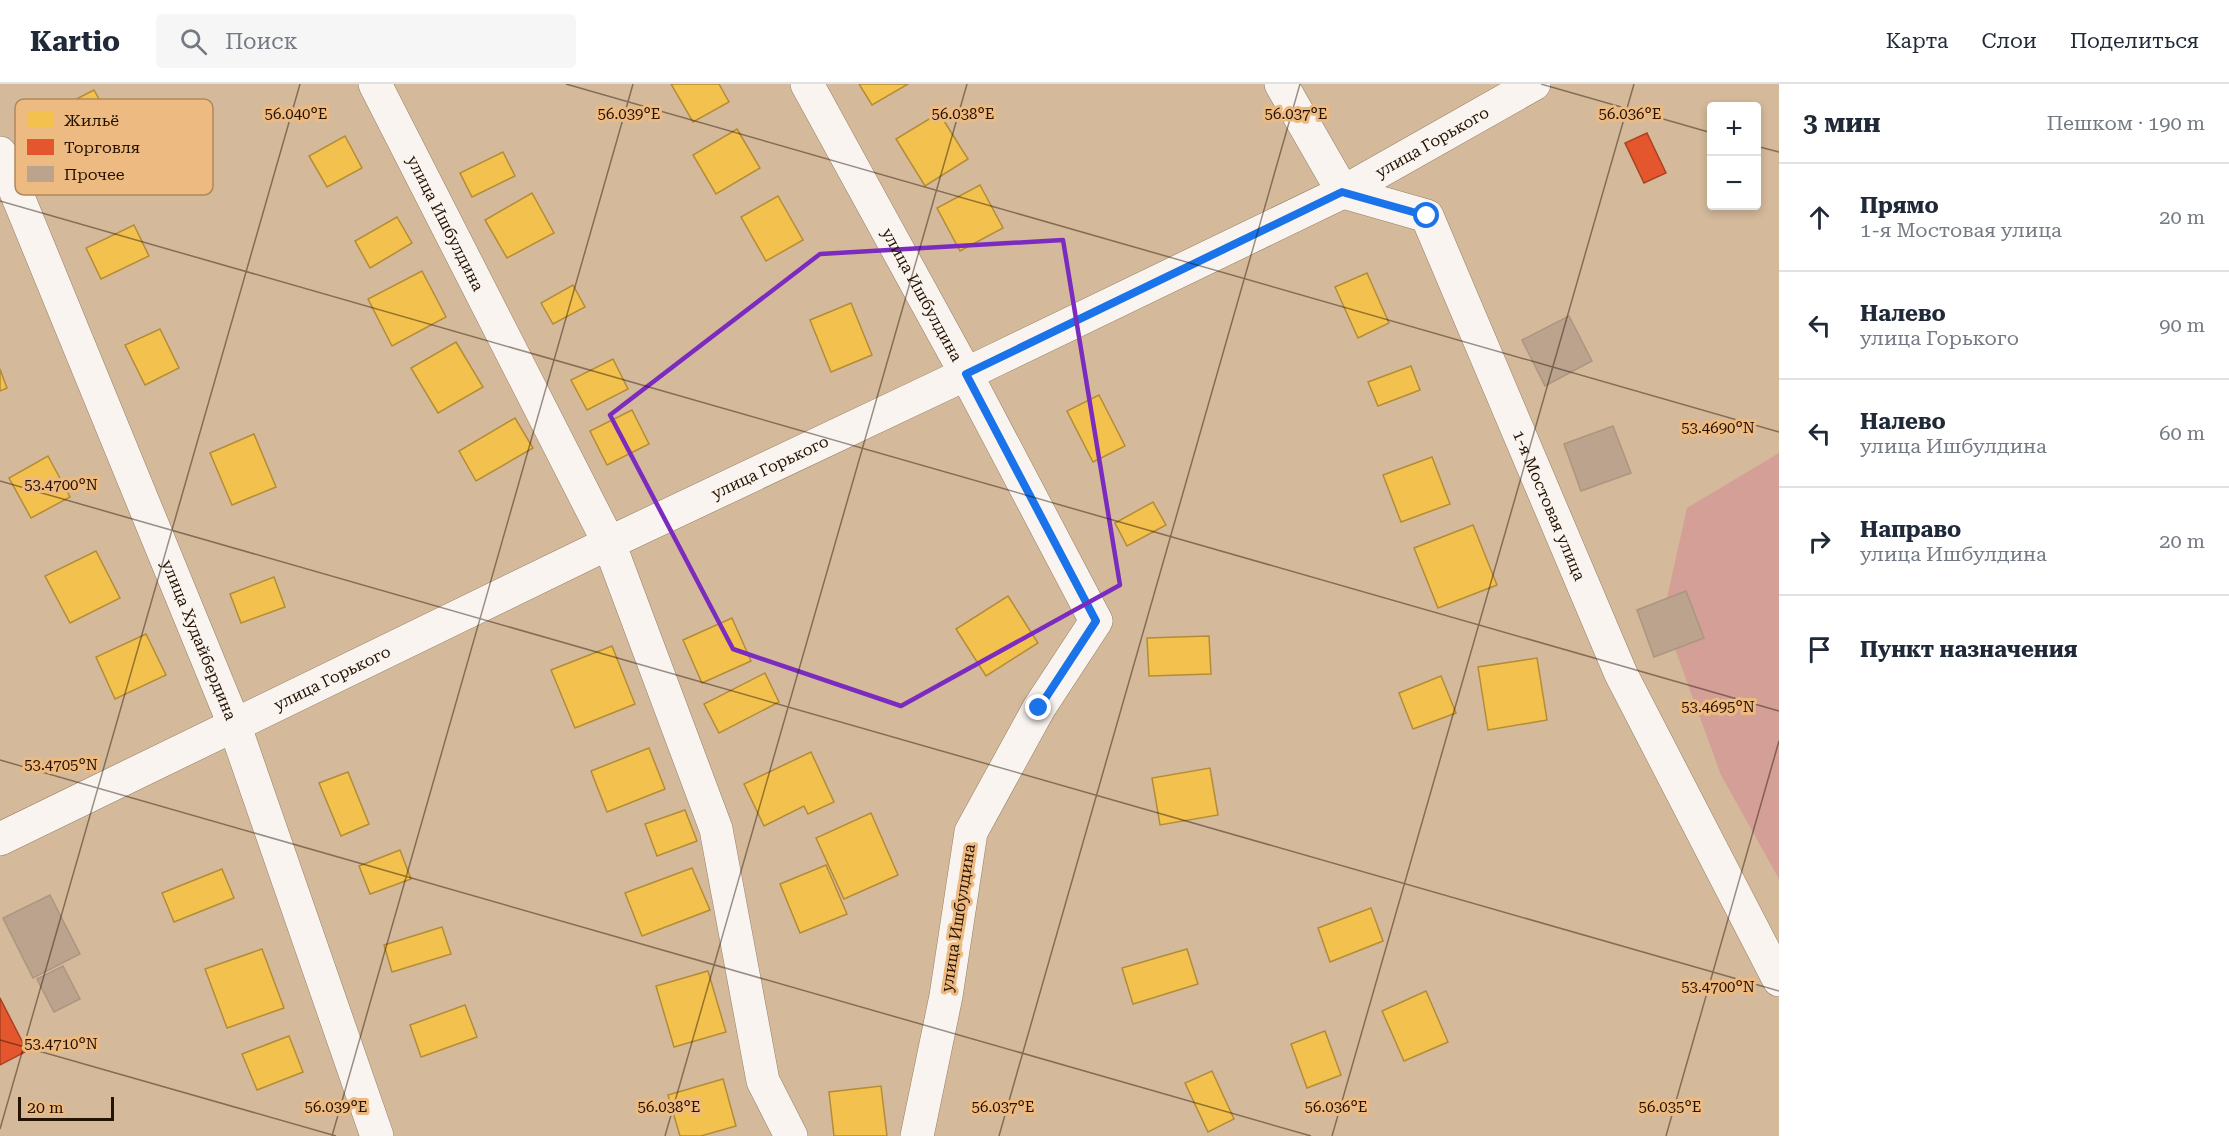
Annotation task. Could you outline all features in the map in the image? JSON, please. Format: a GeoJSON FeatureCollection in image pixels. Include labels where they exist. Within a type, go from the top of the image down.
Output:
{"type":"FeatureCollection","features":[{"type":"Feature","properties":{"kind":"street","name":"улица Ишбулдина"},"geometry":{"type":"LineString","coordinates":[[375,84],[609,543],[716,829],[763,1081],[791,1136]]}},
{"type":"Feature","properties":{"kind":"street","name":"улица Ишбулдина"},"geometry":{"type":"LineString","coordinates":[[807,84],[966,374],[1096,621],[1039,708],[971,832],[946,996],[917,1136]]}},
{"type":"Feature","properties":{"kind":"street"},"geometry":{"type":"LineString","coordinates":[[1281,84],[1342,192]]}},
{"type":"Feature","properties":{"kind":"street","name":"улица Горького"},"geometry":{"type":"LineString","coordinates":[[0,839],[609,543],[1342,192],[1534,84]]}},
{"type":"Feature","properties":{"kind":"street","name":"улица Худайбердина"},"geometry":{"type":"LineString","coordinates":[[0,153],[15,190]]}},
{"type":"Feature","properties":{"kind":"street","name":"1-я Мостовая улица"},"geometry":{"type":"LineString","coordinates":[[1342,192],[1427,216],[1621,674],[1779,980]]}},
{"type":"Feature","properties":{"kind":"street","name":"улица Худайбердина"},"geometry":{"type":"LineString","coordinates":[[17,195],[234,724],[377,1136]]}},
{"type":"Feature","properties":{"kind":"highlighted area"},"geometry":{"type":"Polygon","coordinates":[[[1063,240],[1120,585],[901,706],[733,649],[610,415],[820,254],[1063,240]]]}},
{"type":"Feature","properties":{"kind":"shaded area"},"geometry":{"type":"Polygon","coordinates":[[[1779,453],[1779,879],[1721,775],[1663,616],[1687,508],[1779,453]]]}},
{"type":"Feature","properties":{"kind":"building: Жильё"},"geometry":{"type":"Polygon","coordinates":[[[671,84],[719,84],[729,102],[693,122],[671,84]]]}},
{"type":"Feature","properties":{"kind":"building: Жильё"},"geometry":{"type":"Polygon","coordinates":[[[859,84],[908,84],[872,105],[859,84]]]}},
{"type":"Feature","properties":{"kind":"building: Жильё"},"geometry":{"type":"Polygon","coordinates":[[[94,90],[99,99],[76,99],[94,90]]]}},
{"type":"Feature","properties":{"kind":"building: Жильё"},"geometry":{"type":"Polygon","coordinates":[[[939,113],[968,159],[925,186],[896,139],[939,113]]]}},
{"type":"Feature","properties":{"kind":"building: Жильё"},"geometry":{"type":"Polygon","coordinates":[[[737,129],[760,168],[716,194],[693,155],[737,129]]]}},
{"type":"Feature","properties":{"kind":"building: Жильё"},"geometry":{"type":"Polygon","coordinates":[[[345,136],[362,168],[327,187],[309,156],[345,136]]]}},
{"type":"Feature","properties":{"kind":"building: Жильё"},"geometry":{"type":"Polygon","coordinates":[[[503,152],[515,176],[472,197],[460,173],[503,152]]]}},
{"type":"Feature","properties":{"kind":"building: Жильё"},"geometry":{"type":"Polygon","coordinates":[[[980,185],[1003,228],[960,251],[937,208],[980,185]]]}},
{"type":"Feature","properties":{"kind":"building: Жильё"},"geometry":{"type":"Polygon","coordinates":[[[532,193],[554,233],[507,258],[485,220],[532,193]]]}},
{"type":"Feature","properties":{"kind":"building: Жильё"},"geometry":{"type":"Polygon","coordinates":[[[778,196],[803,240],[766,261],[741,217],[778,196]]]}},
{"type":"Feature","properties":{"kind":"building: Жильё"},"geometry":{"type":"Polygon","coordinates":[[[397,217],[412,243],[370,268],[355,241],[397,217]]]}},
{"type":"Feature","properties":{"kind":"building: Жильё"},"geometry":{"type":"Polygon","coordinates":[[[134,225],[149,256],[101,279],[86,248],[134,225]]]}},
{"type":"Feature","properties":{"kind":"building: Жильё"},"geometry":{"type":"Polygon","coordinates":[[[422,271],[446,317],[392,346],[368,299],[422,271]]]}},
{"type":"Feature","properties":{"kind":"building: Жильё"},"geometry":{"type":"Polygon","coordinates":[[[1367,273],[1389,323],[1358,338],[1335,287],[1367,273]]]}},
{"type":"Feature","properties":{"kind":"building: Жильё"},"geometry":{"type":"Polygon","coordinates":[[[573,285],[585,307],[553,324],[541,303],[573,285]]]}},
{"type":"Feature","properties":{"kind":"building: Жильё"},"geometry":{"type":"Polygon","coordinates":[[[851,303],[872,355],[831,372],[810,320],[851,303]]]}},
{"type":"Feature","properties":{"kind":"building: Жильё"},"geometry":{"type":"Polygon","coordinates":[[[160,329],[179,368],[145,385],[125,345],[160,329]]]}},
{"type":"Feature","properties":{"kind":"building: Жильё"},"geometry":{"type":"Polygon","coordinates":[[[456,342],[483,387],[438,413],[411,368],[456,342]]]}},
{"type":"Feature","properties":{"kind":"building: Жильё"},"geometry":{"type":"Polygon","coordinates":[[[613,359],[628,389],[587,410],[571,380],[613,359]]]}},
{"type":"Feature","properties":{"kind":"building: Жильё"},"geometry":{"type":"Polygon","coordinates":[[[1411,366],[1420,390],[1378,406],[1368,382],[1411,366]]]}},
{"type":"Feature","properties":{"kind":"building: Жильё"},"geometry":{"type":"Polygon","coordinates":[[[0,369],[7,388],[0,391],[0,369]]]}},
{"type":"Feature","properties":{"kind":"building: Жильё"},"geometry":{"type":"Polygon","coordinates":[[[1099,395],[1125,446],[1093,462],[1067,411],[1099,395]]]}},
{"type":"Feature","properties":{"kind":"building: Жильё"},"geometry":{"type":"Polygon","coordinates":[[[632,410],[649,444],[607,465],[590,431],[632,410]]]}},
{"type":"Feature","properties":{"kind":"building: Жильё"},"geometry":{"type":"Polygon","coordinates":[[[515,418],[533,448],[476,481],[459,451],[515,418]]]}},
{"type":"Feature","properties":{"kind":"building: Жильё"},"geometry":{"type":"Polygon","coordinates":[[[254,434],[276,487],[232,505],[210,453],[254,434]]]}},
{"type":"Feature","properties":{"kind":"building: Жильё"},"geometry":{"type":"Polygon","coordinates":[[[48,456],[70,497],[31,518],[9,478],[48,456]]]}},
{"type":"Feature","properties":{"kind":"building: Жильё"},"geometry":{"type":"Polygon","coordinates":[[[1432,457],[1450,504],[1401,522],[1383,475],[1432,457]]]}},
{"type":"Feature","properties":{"kind":"building: Жильё"},"geometry":{"type":"Polygon","coordinates":[[[1153,502],[1166,525],[1127,546],[1115,523],[1153,502]]]}},
{"type":"Feature","properties":{"kind":"building: Жильё"},"geometry":{"type":"Polygon","coordinates":[[[1473,525],[1497,585],[1438,608],[1414,548],[1473,525]]]}},
{"type":"Feature","properties":{"kind":"building: Жильё"},"geometry":{"type":"Polygon","coordinates":[[[96,551],[120,598],[70,623],[45,576],[96,551]]]}},
{"type":"Feature","properties":{"kind":"building: Жильё"},"geometry":{"type":"Polygon","coordinates":[[[274,577],[285,607],[241,623],[230,594],[274,577]]]}},
{"type":"Feature","properties":{"kind":"building: Жильё"},"geometry":{"type":"Polygon","coordinates":[[[1008,596],[1038,643],[986,676],[956,629],[1008,596]]]}},
{"type":"Feature","properties":{"kind":"building: Жильё"},"geometry":{"type":"Polygon","coordinates":[[[732,618],[751,661],[702,683],[683,640],[732,618]]]}},
{"type":"Feature","properties":{"kind":"building: Жильё"},"geometry":{"type":"Polygon","coordinates":[[[146,634],[166,675],[115,699],[96,657],[146,634]]]}},
{"type":"Feature","properties":{"kind":"building: Жильё"},"geometry":{"type":"Polygon","coordinates":[[[1209,636],[1211,674],[1149,676],[1147,638],[1209,636]]]}},
{"type":"Feature","properties":{"kind":"building: Жильё"},"geometry":{"type":"Polygon","coordinates":[[[612,646],[635,704],[575,728],[551,670],[612,646]]]}},
{"type":"Feature","properties":{"kind":"building: Жильё"},"geometry":{"type":"Polygon","coordinates":[[[1537,658],[1547,720],[1488,730],[1478,667],[1537,658]]]}},
{"type":"Feature","properties":{"kind":"building: Жильё"},"geometry":{"type":"Polygon","coordinates":[[[765,673],[779,702],[719,733],[704,704],[765,673]]]}},
{"type":"Feature","properties":{"kind":"building: Жильё"},"geometry":{"type":"Polygon","coordinates":[[[1441,676],[1456,713],[1413,729],[1399,693],[1441,676]]]}},
{"type":"Feature","properties":{"kind":"building: Жильё"},"geometry":{"type":"Polygon","coordinates":[[[649,748],[665,789],[607,812],[591,771],[649,748]]]}},
{"type":"Feature","properties":{"kind":"building: Жильё"},"geometry":{"type":"Polygon","coordinates":[[[811,752],[834,802],[808,814],[804,806],[764,826],[744,784],[811,752]]]}},
{"type":"Feature","properties":{"kind":"building: Жильё"},"geometry":{"type":"Polygon","coordinates":[[[1210,768],[1218,815],[1160,825],[1152,778],[1210,768]]]}},
{"type":"Feature","properties":{"kind":"building: Жильё"},"geometry":{"type":"Polygon","coordinates":[[[348,772],[369,824],[341,836],[319,783],[348,772]]]}},
{"type":"Feature","properties":{"kind":"building: Жильё"},"geometry":{"type":"Polygon","coordinates":[[[685,810],[697,841],[657,856],[645,824],[685,810]]]}},
{"type":"Feature","properties":{"kind":"building: Жильё"},"geometry":{"type":"Polygon","coordinates":[[[871,813],[898,875],[844,899],[816,838],[871,813]]]}},
{"type":"Feature","properties":{"kind":"building: Жильё"},"geometry":{"type":"Polygon","coordinates":[[[400,850],[411,879],[370,894],[359,866],[400,850]]]}},
{"type":"Feature","properties":{"kind":"building: Жильё"},"geometry":{"type":"Polygon","coordinates":[[[826,865],[847,914],[800,933],[780,884],[826,865]]]}},
{"type":"Feature","properties":{"kind":"building: Жильё"},"geometry":{"type":"Polygon","coordinates":[[[692,868],[710,910],[642,936],[625,893],[692,868]]]}},
{"type":"Feature","properties":{"kind":"building: Жильё"},"geometry":{"type":"Polygon","coordinates":[[[222,869],[234,898],[174,922],[162,893],[222,869]]]}},
{"type":"Feature","properties":{"kind":"building: Жильё"},"geometry":{"type":"Polygon","coordinates":[[[1371,908],[1383,941],[1330,962],[1318,928],[1371,908]]]}},
{"type":"Feature","properties":{"kind":"building: Жильё"},"geometry":{"type":"Polygon","coordinates":[[[442,927],[451,954],[392,972],[384,945],[442,927]]]}},
{"type":"Feature","properties":{"kind":"building: Жильё"},"geometry":{"type":"Polygon","coordinates":[[[262,949],[284,1008],[227,1028],[205,969],[262,949]]]}},
{"type":"Feature","properties":{"kind":"building: Жильё"},"geometry":{"type":"Polygon","coordinates":[[[1187,949],[1198,984],[1133,1004],[1122,968],[1187,949]]]}},
{"type":"Feature","properties":{"kind":"building: Жильё"},"geometry":{"type":"Polygon","coordinates":[[[708,971],[726,1032],[674,1047],[656,986],[708,971]]]}},
{"type":"Feature","properties":{"kind":"building: Жильё"},"geometry":{"type":"Polygon","coordinates":[[[1426,991],[1448,1042],[1404,1061],[1382,1011],[1426,991]]]}},
{"type":"Feature","properties":{"kind":"building: Жильё"},"geometry":{"type":"Polygon","coordinates":[[[465,1005],[477,1037],[421,1057],[410,1025],[465,1005]]]}},
{"type":"Feature","properties":{"kind":"building: Жильё"},"geometry":{"type":"Polygon","coordinates":[[[1325,1031],[1341,1075],[1307,1088],[1291,1044],[1325,1031]]]}},
{"type":"Feature","properties":{"kind":"building: Жильё"},"geometry":{"type":"Polygon","coordinates":[[[289,1036],[303,1072],[257,1090],[242,1054],[289,1036]]]}},
{"type":"Feature","properties":{"kind":"building: Жильё"},"geometry":{"type":"Polygon","coordinates":[[[1212,1071],[1234,1119],[1208,1132],[1185,1083],[1212,1071]]]}},
{"type":"Feature","properties":{"kind":"building: Жильё"},"geometry":{"type":"Polygon","coordinates":[[[723,1079],[736,1126],[701,1136],[680,1136],[668,1095],[723,1079]]]}},
{"type":"Feature","properties":{"kind":"building: Жильё"},"geometry":{"type":"Polygon","coordinates":[[[881,1086],[887,1136],[834,1136],[829,1092],[881,1086]]]}},
{"type":"Feature","properties":{"kind":"building: Торговля"},"geometry":{"type":"Polygon","coordinates":[[[1647,133],[1666,173],[1644,183],[1625,143],[1647,133]]]}},
{"type":"Feature","properties":{"kind":"building: Торговля"},"geometry":{"type":"Polygon","coordinates":[[[0,998],[27,1051],[0,1065],[0,998]]]}},
{"type":"Feature","properties":{"kind":"building: Прочее"},"geometry":{"type":"Polygon","coordinates":[[[1569,316],[1592,361],[1545,386],[1522,340],[1569,316]]]}},
{"type":"Feature","properties":{"kind":"building: Прочее"},"geometry":{"type":"Polygon","coordinates":[[[1613,426],[1631,473],[1581,491],[1564,444],[1613,426]]]}},
{"type":"Feature","properties":{"kind":"building: Прочее"},"geometry":{"type":"Polygon","coordinates":[[[1686,591],[1704,638],[1654,657],[1637,610],[1686,591]]]}},
{"type":"Feature","properties":{"kind":"building: Прочее"},"geometry":{"type":"Polygon","coordinates":[[[50,895],[80,954],[33,978],[3,918],[50,895]]]}},
{"type":"Feature","properties":{"kind":"building: Прочее"},"geometry":{"type":"Polygon","coordinates":[[[63,966],[80,999],[54,1012],[37,979],[63,966]]]}},
{"type":"Feature","properties":{"kind":"route"},"geometry":{"type":"LineString","coordinates":[[1039,708],[1096,621],[966,374],[1342,192],[1427,216]]}}]}
